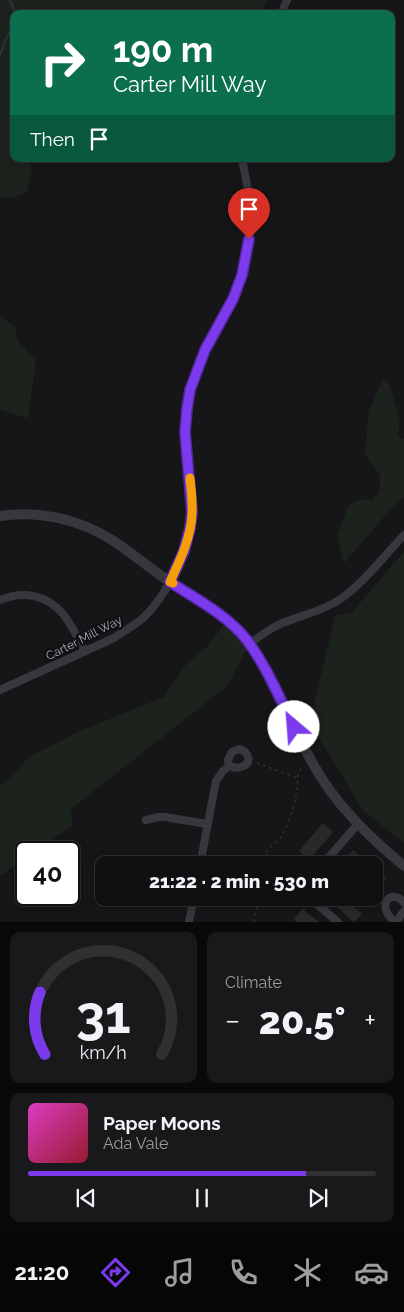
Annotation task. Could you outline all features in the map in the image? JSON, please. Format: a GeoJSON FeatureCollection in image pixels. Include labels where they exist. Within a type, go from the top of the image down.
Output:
{"type":"FeatureCollection","features":[{"type":"Feature","properties":{"kind":"street","name":"Carter Mill Way"},"geometry":{"type":"LineString","coordinates":[[0,690],[114,638],[142,618],[155,604],[170,582],[184,551],[192,513],[185,432],[190,390],[205,350],[233,299],[242,275],[248,250],[250,228],[249,194],[243,162]]}},
{"type":"Feature","properties":{"kind":"street"},"geometry":{"type":"LineString","coordinates":[[0,516],[38,514],[65,519],[89,527],[112,540],[227,620],[246,639],[263,666],[311,761],[338,800],[358,824],[404,866]]}},
{"type":"Feature","properties":{"kind":"street"},"geometry":{"type":"LineString","coordinates":[[249,644],[279,625],[337,601],[352,590],[404,535]]}},
{"type":"Feature","properties":{"kind":"street"},"geometry":{"type":"LineString","coordinates":[[0,600],[20,594],[30,594],[42,598],[63,614],[85,651]]}},
{"type":"Feature","properties":{"kind":"street"},"geometry":{"type":"LineString","coordinates":[[202,856],[216,781],[229,766],[244,766],[248,760],[246,752],[237,749],[232,752],[229,757],[229,766]]}},
{"type":"Feature","properties":{"kind":"street"},"geometry":{"type":"LineString","coordinates":[[146,820],[165,817],[207,824]]}},
{"type":"Feature","properties":{"kind":"street"},"geometry":{"type":"LineString","coordinates":[[330,856],[358,824]]}},
{"type":"Feature","properties":{"kind":"street"},"geometry":{"type":"LineString","coordinates":[[404,903],[400,898],[392,896],[388,899],[385,906],[387,913],[396,922],[404,911]]}},
{"type":"Feature","properties":{"kind":"street"},"geometry":{"type":"LineString","coordinates":[[189,922],[192,906]]}},
{"type":"Feature","properties":{"kind":"street"},"geometry":{"type":"LineString","coordinates":[[319,906],[338,922]]}},
{"type":"Feature","properties":{"kind":"path"},"geometry":{"type":"LineString","coordinates":[[248,760],[298,778]]}},
{"type":"Feature","properties":{"kind":"path"},"geometry":{"type":"LineString","coordinates":[[266,856],[268,849],[276,844],[290,821],[299,771],[311,761]]}},
{"type":"Feature","properties":{"kind":"path"},"geometry":{"type":"LineString","coordinates":[[254,922],[257,906]]}},
{"type":"Feature","properties":{"kind":"shaded area"},"geometry":{"type":"Polygon","coordinates":[[[0,0],[267,0],[263,10],[10,10],[10,162],[31,162],[32,170],[27,191],[10,198],[0,197],[0,0]]]}},
{"type":"Feature","properties":{"kind":"shaded area"},"geometry":{"type":"Polygon","coordinates":[[[0,313],[1,317],[15,327],[18,341],[36,361],[28,418],[0,410],[0,313]]]}},
{"type":"Feature","properties":{"kind":"shaded area"},"geometry":{"type":"Polygon","coordinates":[[[383,379],[389,383],[400,421],[398,436],[404,439],[404,496],[344,563],[337,537],[348,506],[360,499],[372,500],[379,493],[380,475],[365,455],[369,411],[383,379]]]}},
{"type":"Feature","properties":{"kind":"shaded area"},"geometry":{"type":"Polygon","coordinates":[[[404,552],[404,843],[363,810],[319,738],[311,717],[335,616],[352,612],[404,552]]]}},
{"type":"Feature","properties":{"kind":"shaded area"},"geometry":{"type":"Polygon","coordinates":[[[227,620],[249,644],[227,686],[71,809],[72,826],[50,841],[15,841],[15,866],[0,876],[0,785],[5,783],[29,757],[78,732],[164,697],[187,663],[208,646],[227,620]]]}},
{"type":"Feature","properties":{"kind":"building"},"geometry":{"type":"Polygon","coordinates":[[[323,823],[333,832],[312,856],[305,856],[299,851],[323,823]]]}},
{"type":"Feature","properties":{"kind":"building"},"geometry":{"type":"Polygon","coordinates":[[[353,850],[360,856],[347,856],[353,850]]]}},
{"type":"Feature","properties":{"kind":"building"},"geometry":{"type":"Polygon","coordinates":[[[336,906],[352,906],[362,914],[354,922],[336,906]]]}},
{"type":"Feature","properties":{"kind":"building"},"geometry":{"type":"Polygon","coordinates":[[[303,908],[319,922],[297,922],[294,919],[303,908]]]}},
{"type":"Feature","properties":{"kind":"waterway"},"geometry":{"type":"LineString","coordinates":[[10,0],[14,10]]}},
{"type":"Feature","properties":{"kind":"waterway"},"geometry":{"type":"LineString","coordinates":[[0,55],[10,26]]}},
{"type":"Feature","properties":{"kind":"slow traffic"},"geometry":{"type":"LineString","coordinates":[[173,583],[170,582],[184,551],[190,528],[192,513],[190,478]]}},
{"type":"Feature","properties":{"kind":"route"},"geometry":{"type":"LineString","coordinates":[[249,239],[242,275],[233,299],[205,350],[190,390],[185,432],[192,513],[184,551],[170,582],[227,620],[246,639],[263,666],[294,727]]}}]}
